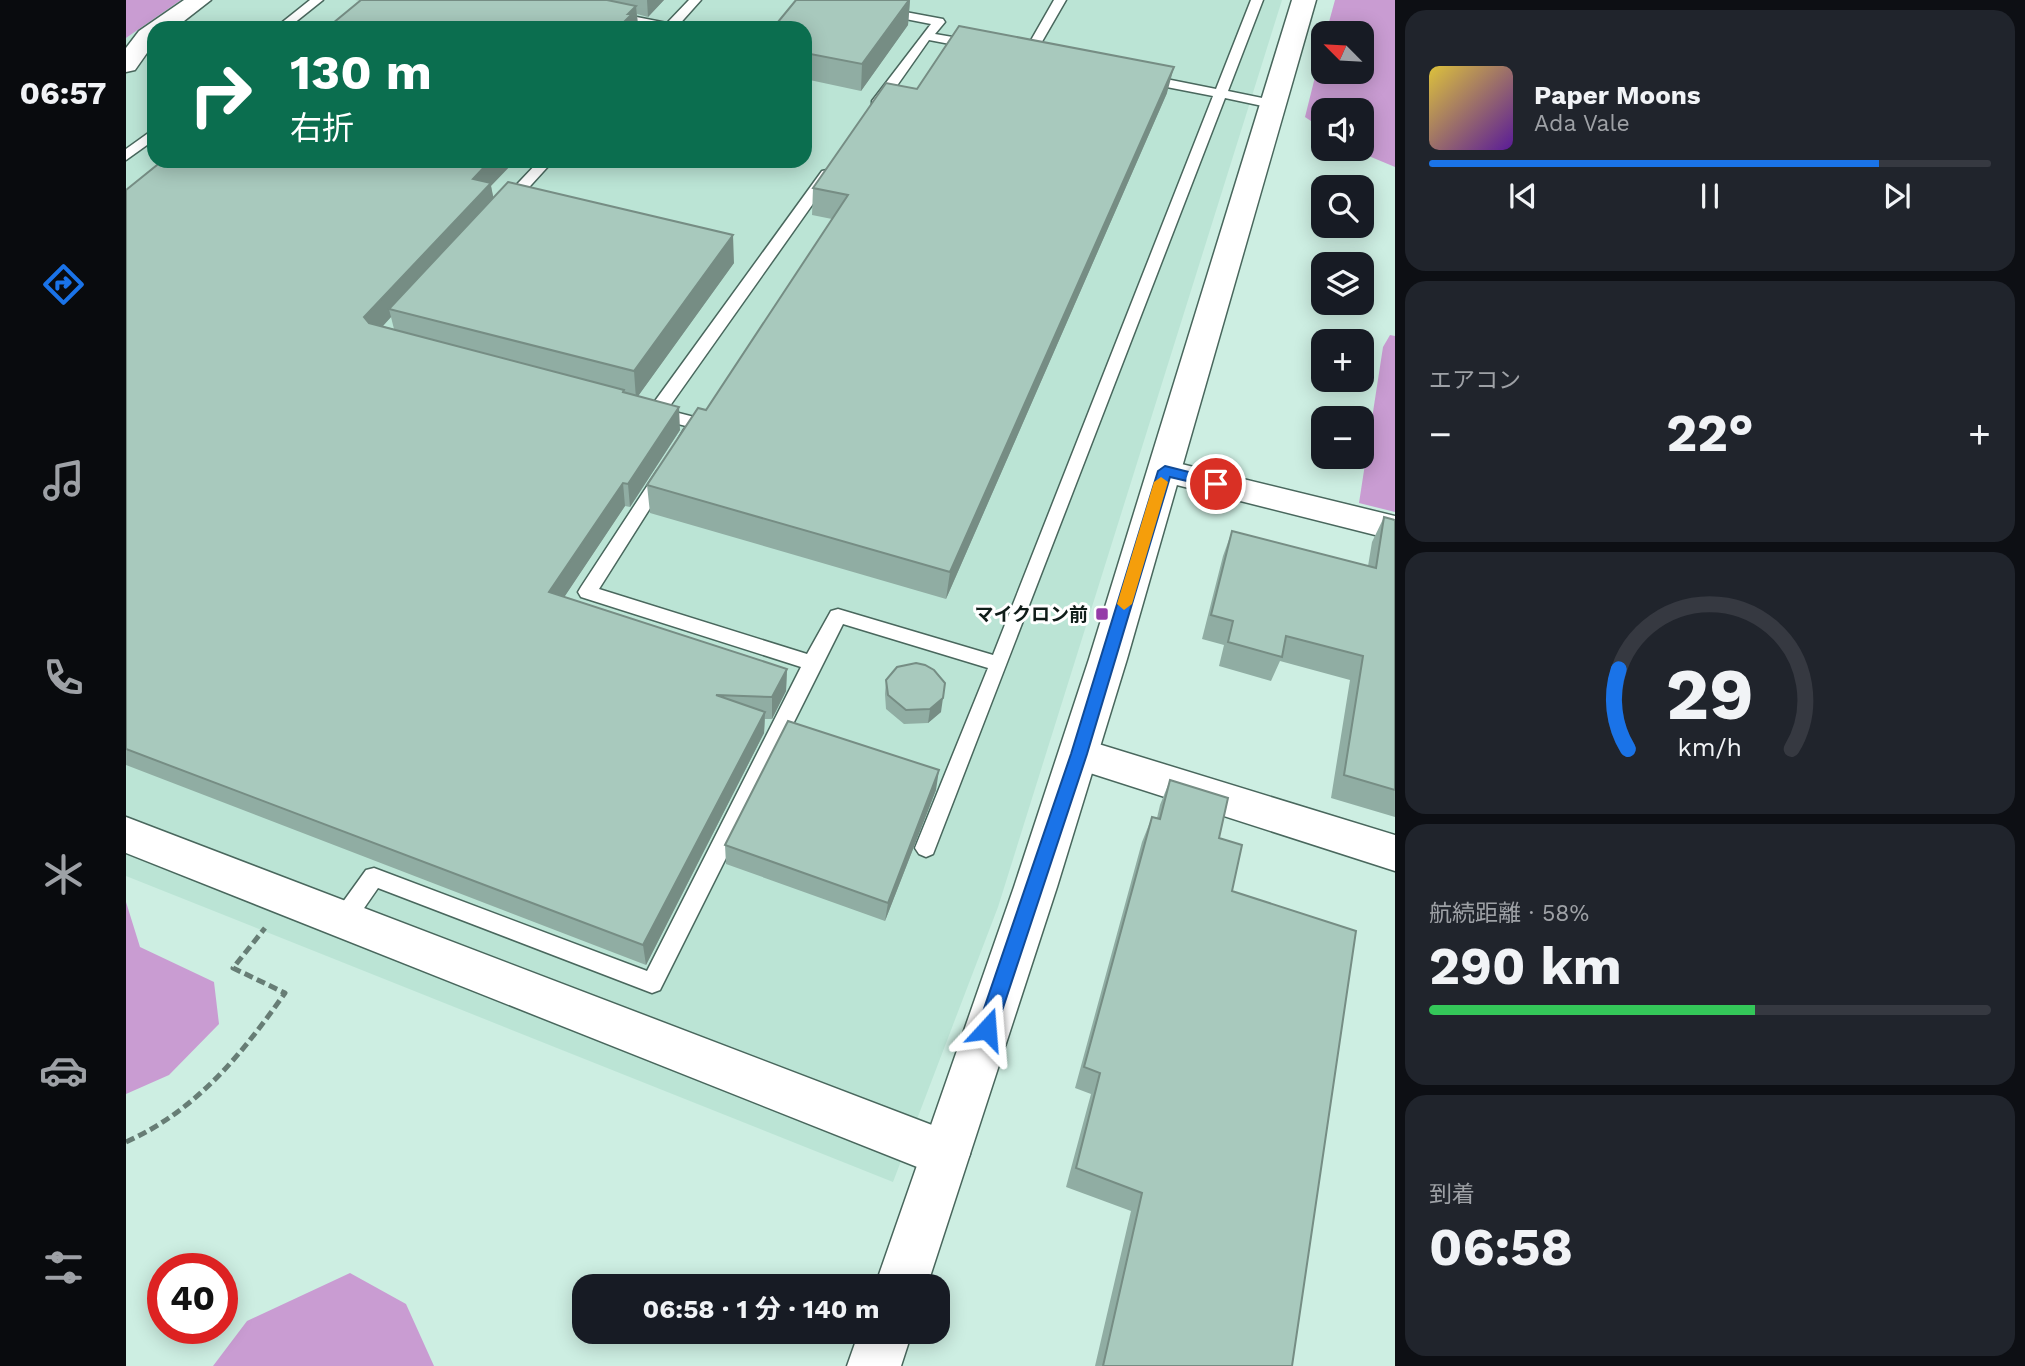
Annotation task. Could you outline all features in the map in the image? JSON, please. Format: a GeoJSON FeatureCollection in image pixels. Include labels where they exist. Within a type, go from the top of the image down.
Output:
{"type":"FeatureCollection","features":[{"type":"Feature","properties":{"kind":"street"},"geometry":{"type":"LineString","coordinates":[[169,21],[199,0]]}},
{"type":"Feature","properties":{"kind":"street"},"geometry":{"type":"LineString","coordinates":[[905,1274],[1079,754],[1304,0]]}},
{"type":"Feature","properties":{"kind":"street"},"geometry":{"type":"LineString","coordinates":[[126,65],[147,36]]}},
{"type":"Feature","properties":{"kind":"street"},"geometry":{"type":"LineString","coordinates":[[1165,471],[1395,528]]}},
{"type":"Feature","properties":{"kind":"street"},"geometry":{"type":"LineString","coordinates":[[1079,754],[1395,853]]}},
{"type":"Feature","properties":{"kind":"street"},"geometry":{"type":"LineString","coordinates":[[126,835],[945,1154]]}},
{"type":"Feature","properties":{"kind":"street"},"geometry":{"type":"LineString","coordinates":[[874,1366],[882,1344]]}},
{"type":"Feature","properties":{"kind":"lane"},"geometry":{"type":"LineString","coordinates":[[290,21],[317,0]]}},
{"type":"Feature","properties":{"kind":"lane"},"geometry":{"type":"LineString","coordinates":[[676,21],[695,0]]}},
{"type":"Feature","properties":{"kind":"lane"},"geometry":{"type":"LineString","coordinates":[[1028,56],[1060,0]]}},
{"type":"Feature","properties":{"kind":"lane"},"geometry":{"type":"LineString","coordinates":[[926,848],[1257,0]]}},
{"type":"Feature","properties":{"kind":"lane"},"geometry":{"type":"LineString","coordinates":[[871,113],[939,22],[876,10]]}},
{"type":"Feature","properties":{"kind":"lane"},"geometry":{"type":"LineString","coordinates":[[594,12],[636,21]]}},
{"type":"Feature","properties":{"kind":"lane"},"geometry":{"type":"LineString","coordinates":[[926,36],[990,48]]}},
{"type":"Feature","properties":{"kind":"lane"},"geometry":{"type":"LineString","coordinates":[[1138,77],[1272,104]]}},
{"type":"Feature","properties":{"kind":"lane"},"geometry":{"type":"LineString","coordinates":[[126,156],[147,139]]}},
{"type":"Feature","properties":{"kind":"lane"},"geometry":{"type":"LineString","coordinates":[[813,663],[587,592],[696,423],[650,411],[839,158]]}},
{"type":"Feature","properties":{"kind":"lane"},"geometry":{"type":"LineString","coordinates":[[500,211],[540,168]]}},
{"type":"Feature","properties":{"kind":"lane"},"geometry":{"type":"LineString","coordinates":[[343,920],[374,877],[652,983],[838,616],[999,664]]}},
{"type":"Feature","properties":{"kind":"path"},"geometry":{"type":"LineString","coordinates":[[126,1142],[195,1101],[240,1055],[285,993],[233,968],[288,899]]}},
{"type":"Feature","properties":{"kind":"shaded area"},"geometry":{"type":"Polygon","coordinates":[[[126,0],[181,0],[147,21],[126,38],[126,0]]]}},
{"type":"Feature","properties":{"kind":"shaded area"},"geometry":{"type":"Polygon","coordinates":[[[181,0],[1282,0],[998,907],[893,1182],[126,876],[126,38],[147,23],[147,168],[812,168],[812,21],[151,21],[181,0]]]}},
{"type":"Feature","properties":{"kind":"shaded area"},"geometry":{"type":"Polygon","coordinates":[[[1335,0],[1395,0],[1395,167],[1374,158],[1374,98],[1311,98],[1311,121],[1305,117],[1313,84],[1374,84],[1374,21],[1329,21],[1335,0]]]}},
{"type":"Feature","properties":{"kind":"shaded area"},"geometry":{"type":"Polygon","coordinates":[[[1390,335],[1395,336],[1395,512],[1359,503],[1364,469],[1374,469],[1374,406],[1383,347],[1390,335]]]}},
{"type":"Feature","properties":{"kind":"shaded area"},"geometry":{"type":"Polygon","coordinates":[[[126,902],[140,947],[214,982],[219,1024],[169,1075],[126,1094],[126,902]]]}},
{"type":"Feature","properties":{"kind":"shaded area"},"geometry":{"type":"Polygon","coordinates":[[[350,1273],[406,1304],[434,1366],[213,1366],[230,1344],[238,1344],[238,1333],[247,1321],[350,1273]]]}},
{"type":"Feature","properties":{"kind":"building"},"geometry":{"type":"Polygon","coordinates":[[[361,0],[607,0],[636,6],[625,21],[336,21],[361,0]]]}},
{"type":"Feature","properties":{"kind":"building"},"geometry":{"type":"Polygon","coordinates":[[[796,0],[909,0],[862,64],[812,54],[812,21],[779,21],[796,0]]]}},
{"type":"Feature","properties":{"kind":"building"},"geometry":{"type":"Polygon","coordinates":[[[959,26],[1174,67],[950,572],[647,485],[698,408],[706,410],[848,195],[813,188],[886,83],[917,89],[959,26]]]}},
{"type":"Feature","properties":{"kind":"building"},"geometry":{"type":"Polygon","coordinates":[[[153,168],[483,168],[473,179],[491,183],[364,317],[369,323],[679,407],[628,484],[623,483],[549,592],[787,669],[772,697],[716,695],[765,712],[643,945],[126,749],[126,190],[153,168]]]}},
{"type":"Feature","properties":{"kind":"building"},"geometry":{"type":"Polygon","coordinates":[[[508,182],[733,235],[634,371],[389,309],[508,182]]]}},
{"type":"Feature","properties":{"kind":"building"},"geometry":{"type":"Polygon","coordinates":[[[1384,517],[1395,520],[1395,790],[1344,775],[1363,656],[1286,636],[1282,657],[1228,642],[1233,621],[1211,615],[1232,531],[1376,568],[1384,517]]]}},
{"type":"Feature","properties":{"kind":"building"},"geometry":{"type":"Polygon","coordinates":[[[916,663],[934,670],[945,683],[943,698],[930,709],[906,710],[888,695],[886,680],[897,667],[916,663]]]}},
{"type":"Feature","properties":{"kind":"building"},"geometry":{"type":"Polygon","coordinates":[[[788,721],[939,770],[888,903],[725,845],[788,721]]]}},
{"type":"Feature","properties":{"kind":"building"},"geometry":{"type":"Polygon","coordinates":[[[1170,780],[1228,798],[1219,838],[1242,845],[1232,891],[1356,931],[1292,1366],[1103,1366],[1142,1193],[1076,1168],[1100,1073],[1084,1067],[1152,817],[1160,819],[1170,780]]]}},
{"type":"Feature","properties":{"kind":"slow traffic"},"geometry":{"type":"LineString","coordinates":[[1124,604],[1161,482]]}},
{"type":"Feature","properties":{"kind":"place","name":"マイクロン前"},"geometry":{"type":"Point","coordinates":[1102,614]}},
{"type":"Feature","properties":{"kind":"route"},"geometry":{"type":"LineString","coordinates":[[987,1029],[1079,754],[1165,471],[1216,484]]}}]}
